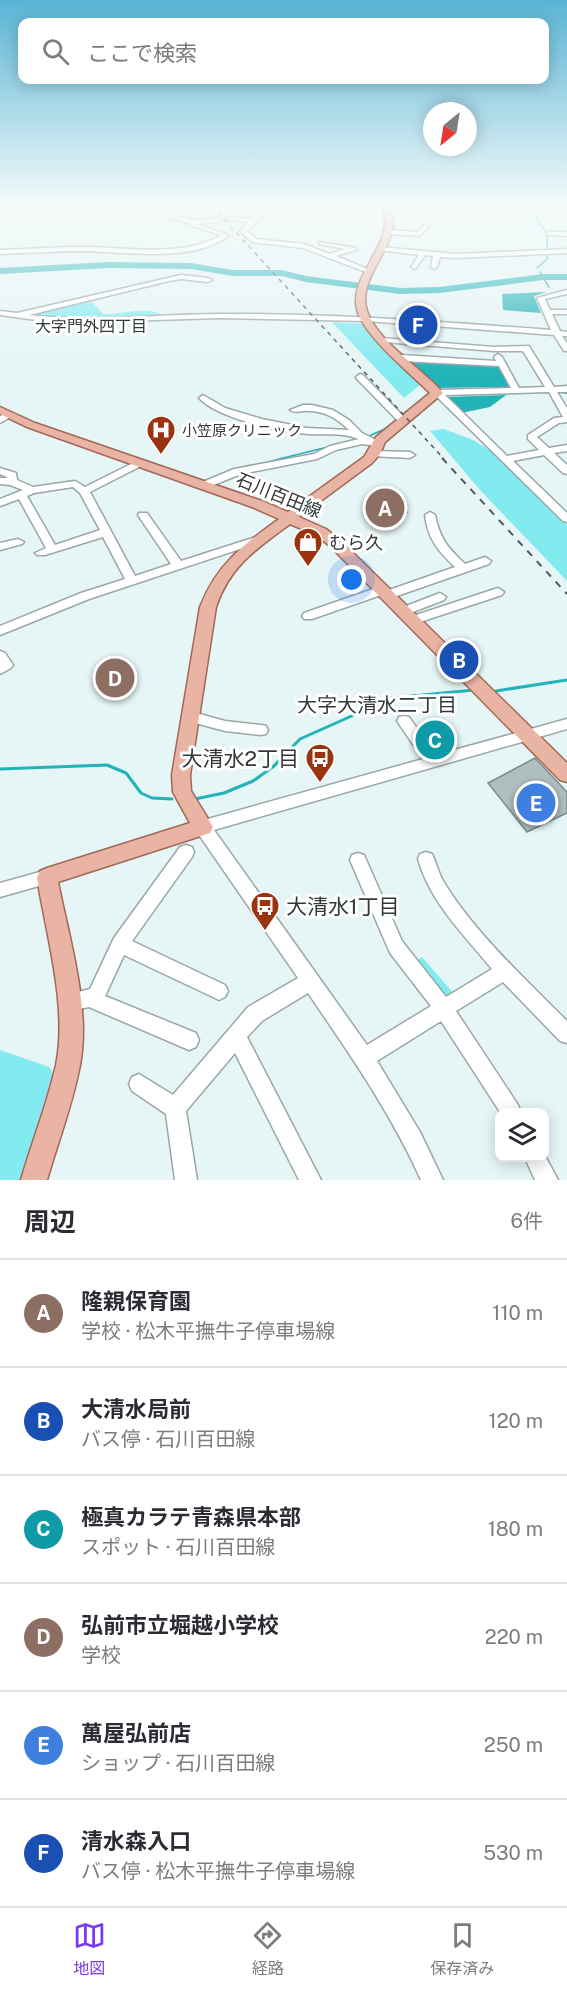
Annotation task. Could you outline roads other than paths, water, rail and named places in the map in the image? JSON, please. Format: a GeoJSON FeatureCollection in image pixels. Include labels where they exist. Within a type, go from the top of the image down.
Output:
{"type":"FeatureCollection","features":[{"type":"Feature","properties":{"kind":"main road"},"geometry":{"type":"LineString","coordinates":[[34,1180],[68,1064],[82,1001],[47,877],[203,827],[182,792],[181,775],[208,607],[215,588],[226,569],[261,539],[292,518],[437,393],[366,319],[362,308],[362,294],[373,261]]}},
{"type":"Feature","properties":{"kind":"main road","name":"石川百田線"},"geometry":{"type":"LineString","coordinates":[[3,415],[292,518],[335,543],[567,775]]}},
{"type":"Feature","properties":{"kind":"street"},"geometry":{"type":"LineString","coordinates":[[340,261],[367,274]]}},
{"type":"Feature","properties":{"kind":"street"},"geometry":{"type":"LineString","coordinates":[[414,267],[418,261]]}},
{"type":"Feature","properties":{"kind":"street"},"geometry":{"type":"LineString","coordinates":[[434,267],[435,261]]}},
{"type":"Feature","properties":{"kind":"street"},"geometry":{"type":"LineString","coordinates":[[14,316],[45,306],[169,279],[182,277],[208,280]]}},
{"type":"Feature","properties":{"kind":"street"},"geometry":{"type":"LineString","coordinates":[[567,292],[541,298],[557,334],[567,349]]}},
{"type":"Feature","properties":{"kind":"street"},"geometry":{"type":"LineString","coordinates":[[546,312],[567,312]]}},
{"type":"Feature","properties":{"kind":"street"},"geometry":{"type":"LineString","coordinates":[[0,313],[58,321],[210,316],[366,319],[567,334]]}},
{"type":"Feature","properties":{"kind":"street"},"geometry":{"type":"LineString","coordinates":[[384,340],[494,349],[526,348],[567,417],[557,420],[531,437],[567,471]]}},
{"type":"Feature","properties":{"kind":"street"},"geometry":{"type":"LineString","coordinates":[[494,349],[516,390]]}},
{"type":"Feature","properties":{"kind":"street"},"geometry":{"type":"LineString","coordinates":[[402,358],[501,364]]}},
{"type":"Feature","properties":{"kind":"street"},"geometry":{"type":"LineString","coordinates":[[360,377],[403,421]]}},
{"type":"Feature","properties":{"kind":"street"},"geometry":{"type":"LineString","coordinates":[[437,393],[567,390]]}},
{"type":"Feature","properties":{"kind":"street"},"geometry":{"type":"LineString","coordinates":[[437,393],[565,515]]}},
{"type":"Feature","properties":{"kind":"street"},"geometry":{"type":"LineString","coordinates":[[203,398],[215,409],[268,424],[299,430],[358,435]]}},
{"type":"Feature","properties":{"kind":"street"},"geometry":{"type":"LineString","coordinates":[[295,410],[310,405],[319,407],[352,425],[358,435],[373,446]]}},
{"type":"Feature","properties":{"kind":"street"},"geometry":{"type":"LineString","coordinates":[[202,486],[238,471],[317,456],[333,448],[373,446],[410,455]]}},
{"type":"Feature","properties":{"kind":"street"},"geometry":{"type":"LineString","coordinates":[[505,459],[567,448]]}},
{"type":"Feature","properties":{"kind":"street"},"geometry":{"type":"LineString","coordinates":[[84,491],[139,464]]}},
{"type":"Feature","properties":{"kind":"street"},"geometry":{"type":"LineString","coordinates":[[0,471],[12,476],[12,482]]}},
{"type":"Feature","properties":{"kind":"street"},"geometry":{"type":"LineString","coordinates":[[0,481],[12,482],[26,492],[52,549]]}},
{"type":"Feature","properties":{"kind":"street"},"geometry":{"type":"LineString","coordinates":[[0,503],[26,492],[64,483],[75,484],[84,491],[132,580]]}},
{"type":"Feature","properties":{"kind":"street"},"geometry":{"type":"LineString","coordinates":[[143,515],[178,564]]}},
{"type":"Feature","properties":{"kind":"street"},"geometry":{"type":"LineString","coordinates":[[430,515],[434,533],[446,552],[464,570]]}},
{"type":"Feature","properties":{"kind":"street"},"geometry":{"type":"LineString","coordinates":[[41,553],[106,532]]}},
{"type":"Feature","properties":{"kind":"street"},"geometry":{"type":"LineString","coordinates":[[0,631],[64,604],[132,580],[261,539]]}},
{"type":"Feature","properties":{"kind":"street"},"geometry":{"type":"LineString","coordinates":[[0,547],[18,542]]}},
{"type":"Feature","properties":{"kind":"street"},"geometry":{"type":"LineString","coordinates":[[308,616],[464,570],[485,561]]}},
{"type":"Feature","properties":{"kind":"street"},"geometry":{"type":"LineString","coordinates":[[409,616],[491,596]]}},
{"type":"Feature","properties":{"kind":"street"},"geometry":{"type":"LineString","coordinates":[[409,616],[440,597]]}},
{"type":"Feature","properties":{"kind":"street"},"geometry":{"type":"LineString","coordinates":[[0,656],[6,665],[0,669]]}},
{"type":"Feature","properties":{"kind":"street"},"geometry":{"type":"LineString","coordinates":[[189,716],[225,726],[261,730]]}},
{"type":"Feature","properties":{"kind":"street"},"geometry":{"type":"LineString","coordinates":[[404,721],[432,761]]}},
{"type":"Feature","properties":{"kind":"street"},"geometry":{"type":"LineString","coordinates":[[432,1180],[413,1139],[364,1058],[203,827],[567,724]]}},
{"type":"Feature","properties":{"kind":"street"},"geometry":{"type":"LineString","coordinates":[[186,852],[82,1001],[189,1040]]}},
{"type":"Feature","properties":{"kind":"street"},"geometry":{"type":"LineString","coordinates":[[426,859],[427,872],[440,891],[505,971],[567,1034]]}},
{"type":"Feature","properties":{"kind":"street"},"geometry":{"type":"LineString","coordinates":[[358,860],[396,947],[444,1009],[508,1108]]}},
{"type":"Feature","properties":{"kind":"street"},"geometry":{"type":"LineString","coordinates":[[0,890],[47,877]]}},
{"type":"Feature","properties":{"kind":"street"},"geometry":{"type":"LineString","coordinates":[[120,944],[219,991]]}},
{"type":"Feature","properties":{"kind":"street"},"geometry":{"type":"LineString","coordinates":[[364,1058],[505,971]]}},
{"type":"Feature","properties":{"kind":"street"},"geometry":{"type":"LineString","coordinates":[[175,1108],[255,1014],[309,982]]}},
{"type":"Feature","properties":{"kind":"street"},"geometry":{"type":"LineString","coordinates":[[237,1037],[310,1180]]}},
{"type":"Feature","properties":{"kind":"street"},"geometry":{"type":"LineString","coordinates":[[139,1084],[175,1108],[186,1180]]}},
{"type":"Feature","properties":{"kind":"street"},"geometry":{"type":"LineString","coordinates":[[537,1162],[546,1180]]}},
{"type":"Feature","properties":{"kind":"waterway"},"geometry":{"type":"LineString","coordinates":[[537,268],[545,261]]}},
{"type":"Feature","properties":{"kind":"waterway"},"geometry":{"type":"LineString","coordinates":[[0,271],[108,265],[191,266],[233,273],[282,273],[306,279],[400,291],[439,290],[543,277],[567,277]]}},
{"type":"Feature","properties":{"kind":"waterway"},"geometry":{"type":"LineString","coordinates":[[540,272],[549,287]]}},
{"type":"Feature","properties":{"kind":"waterway"},"geometry":{"type":"LineString","coordinates":[[367,437],[389,427]]}},
{"type":"Feature","properties":{"kind":"waterway"},"geometry":{"type":"LineString","coordinates":[[279,459],[328,447]]}},
{"type":"Feature","properties":{"kind":"waterway"},"geometry":{"type":"LineString","coordinates":[[252,466],[285,458]]}},
{"type":"Feature","properties":{"kind":"waterway"},"geometry":{"type":"LineString","coordinates":[[496,691],[567,680]]}},
{"type":"Feature","properties":{"kind":"waterway"},"geometry":{"type":"LineString","coordinates":[[195,799],[224,793],[253,781],[274,766],[300,739],[392,698],[474,690]]}},
{"type":"Feature","properties":{"kind":"waterway"},"geometry":{"type":"LineString","coordinates":[[0,769],[107,765],[126,773],[141,793],[152,798],[172,799]]}},
{"type":"Feature","properties":{"kind":"railway"},"geometry":{"type":"LineString","coordinates":[[262,261],[444,459]]}},
{"type":"Feature","properties":{"kind":"railway"},"geometry":{"type":"LineString","coordinates":[[442,458],[567,594]]}},
{"type":"Feature","properties":{"kind":"place","name":"清水森入口"},"geometry":{"type":"Point","coordinates":[418,325]}},
{"type":"Feature","properties":{"kind":"place","name":"小笠原クリニック"},"geometry":{"type":"Point","coordinates":[161,456]}},
{"type":"Feature","properties":{"kind":"place","name":"隆親保育園"},"geometry":{"type":"Point","coordinates":[385,508]}},
{"type":"Feature","properties":{"kind":"place","name":"むら久"},"geometry":{"type":"Point","coordinates":[308,568]}},
{"type":"Feature","properties":{"kind":"place","name":"大清水局前"},"geometry":{"type":"Point","coordinates":[459,660]}},
{"type":"Feature","properties":{"kind":"place","name":"弘前市立堀越小学校"},"geometry":{"type":"Point","coordinates":[115,678]}},
{"type":"Feature","properties":{"kind":"place","name":"極真カラテ青森県本部"},"geometry":{"type":"Point","coordinates":[435,740]}},
{"type":"Feature","properties":{"kind":"place","name":"大清水2丁目"},"geometry":{"type":"Point","coordinates":[320,784]}},
{"type":"Feature","properties":{"kind":"place","name":"萬屋弘前店"},"geometry":{"type":"Point","coordinates":[536,803]}},
{"type":"Feature","properties":{"kind":"place","name":"大清水1丁目"},"geometry":{"type":"Point","coordinates":[265,932]}},
{"type":"Feature","properties":{"kind":"district","name":"大字門外四丁目"},"geometry":{"type":"Point","coordinates":[91,326]}},
{"type":"Feature","properties":{"kind":"district","name":"大字大清水二丁目"},"geometry":{"type":"Point","coordinates":[377,705]}}]}
